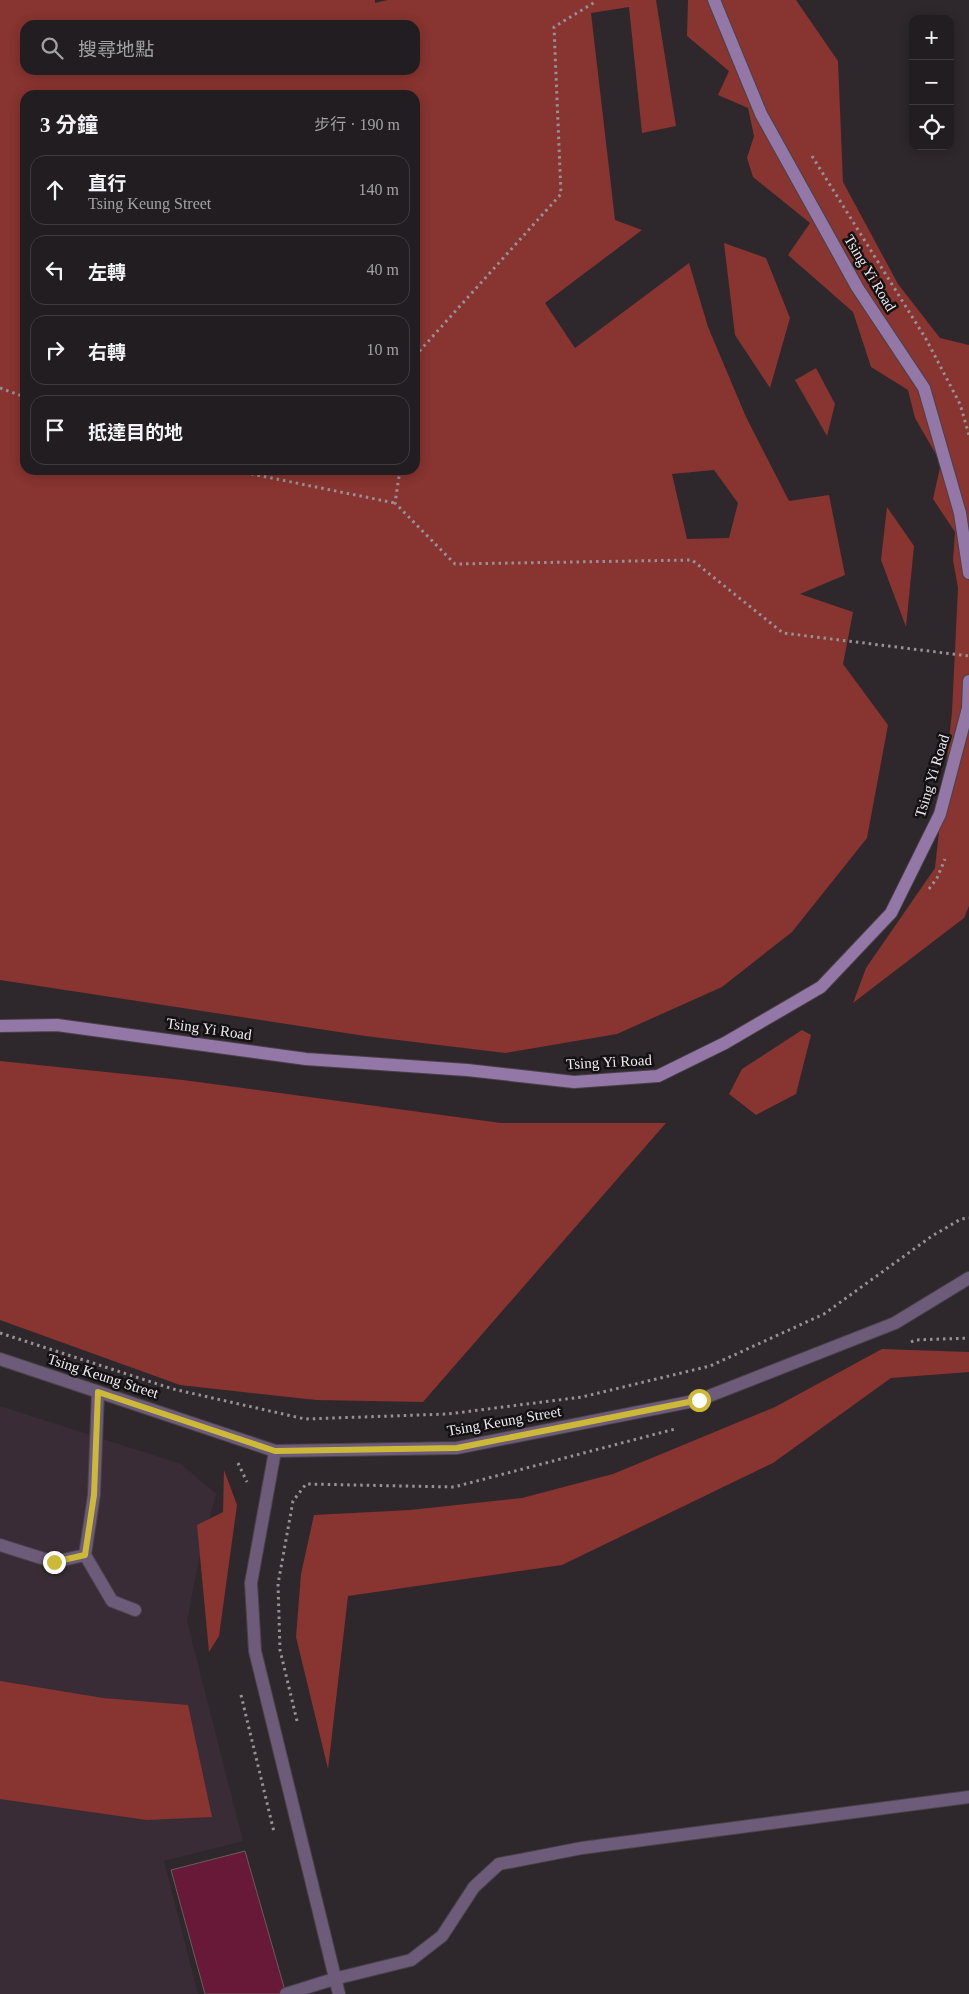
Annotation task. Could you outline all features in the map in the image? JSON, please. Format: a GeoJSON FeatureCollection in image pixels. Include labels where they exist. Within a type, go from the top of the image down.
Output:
{"type":"FeatureCollection","features":[{"type":"Feature","properties":{"kind":"main road","name":"Tsing Yi Road"},"geometry":{"type":"LineString","coordinates":[[714,0],[761,114],[857,287],[924,388],[960,513],[969,573]]}},
{"type":"Feature","properties":{"kind":"main road","name":"Tsing Yi Road"},"geometry":{"type":"LineString","coordinates":[[0,1026],[57,1024],[306,1059],[467,1070],[574,1082],[658,1076],[726,1043],[821,987],[890,913],[940,814],[968,708],[969,681]]}},
{"type":"Feature","properties":{"kind":"street","name":"Tsing Keung Street"},"geometry":{"type":"LineString","coordinates":[[0,1359],[275,1451],[457,1448],[699,1400],[895,1323],[969,1278]]}},
{"type":"Feature","properties":{"kind":"street"},"geometry":{"type":"LineString","coordinates":[[98,1392],[94,1495],[85,1555],[112,1601],[136,1610]]}},
{"type":"Feature","properties":{"kind":"street"},"geometry":{"type":"LineString","coordinates":[[275,1451],[251,1583],[255,1651],[339,1994]]}},
{"type":"Feature","properties":{"kind":"street"},"geometry":{"type":"LineString","coordinates":[[0,1544],[54,1562],[85,1555]]}},
{"type":"Feature","properties":{"kind":"street"},"geometry":{"type":"LineString","coordinates":[[286,1994],[334,1979],[411,1960],[442,1936],[474,1887],[499,1864],[582,1848],[969,1797]]}},
{"type":"Feature","properties":{"kind":"path"},"geometry":{"type":"LineString","coordinates":[[420,348],[561,194],[554,27],[596,0]]}},
{"type":"Feature","properties":{"kind":"path"},"geometry":{"type":"LineString","coordinates":[[811,155],[926,339],[960,404],[969,435]]}},
{"type":"Feature","properties":{"kind":"path"},"geometry":{"type":"LineString","coordinates":[[0,388],[20,395]]}},
{"type":"Feature","properties":{"kind":"path"},"geometry":{"type":"LineString","coordinates":[[257,475],[396,503],[455,564],[692,560],[783,633],[969,656]]}},
{"type":"Feature","properties":{"kind":"path"},"geometry":{"type":"LineString","coordinates":[[396,503],[399,475]]}},
{"type":"Feature","properties":{"kind":"path"},"geometry":{"type":"LineString","coordinates":[[927,893],[937,878],[948,852]]}},
{"type":"Feature","properties":{"kind":"path"},"geometry":{"type":"LineString","coordinates":[[0,1333],[173,1389],[305,1419],[458,1412],[582,1397],[710,1366],[824,1314],[932,1236],[961,1219],[969,1218]]}},
{"type":"Feature","properties":{"kind":"path"},"geometry":{"type":"LineString","coordinates":[[906,1343],[915,1340],[969,1338]]}},
{"type":"Feature","properties":{"kind":"path"},"geometry":{"type":"LineString","coordinates":[[298,1726],[280,1650],[278,1584],[294,1501],[306,1484],[454,1487],[682,1428]]}},
{"type":"Feature","properties":{"kind":"path"},"geometry":{"type":"LineString","coordinates":[[230,1460],[240,1463],[248,1485]]}},
{"type":"Feature","properties":{"kind":"path"},"geometry":{"type":"LineString","coordinates":[[240,1689],[275,1834]]}},
{"type":"Feature","properties":{"kind":"shaded area"},"geometry":{"type":"Polygon","coordinates":[[[0,0],[375,0],[375,3],[387,0],[656,0],[676,126],[642,133],[629,7],[591,13],[615,220],[642,230],[545,303],[575,348],[689,263],[708,327],[746,417],[789,501],[829,495],[845,575],[800,594],[853,612],[843,664],[888,725],[867,838],[792,932],[722,987],[617,1034],[505,1053],[365,1036],[0,980],[0,0]],[[714,470],[672,474],[687,539],[729,538],[738,503],[714,470]]]}},
{"type":"Feature","properties":{"kind":"shaded area"},"geometry":{"type":"Polygon","coordinates":[[[688,0],[796,0],[838,61],[843,182],[898,284],[940,338],[969,345],[969,906],[964,918],[853,1003],[866,968],[935,868],[952,712],[958,588],[953,560],[955,532],[933,499],[941,463],[915,418],[908,390],[871,367],[853,312],[788,255],[810,223],[753,177],[747,158],[754,136],[748,108],[718,95],[729,71],[687,36],[688,0]]]}},
{"type":"Feature","properties":{"kind":"shaded area"},"geometry":{"type":"Polygon","coordinates":[[[724,243],[766,258],[790,318],[770,388],[735,335],[724,243]]]}},
{"type":"Feature","properties":{"kind":"shaded area"},"geometry":{"type":"Polygon","coordinates":[[[816,368],[835,404],[827,436],[795,380],[816,368]]]}},
{"type":"Feature","properties":{"kind":"shaded area"},"geometry":{"type":"Polygon","coordinates":[[[887,507],[914,546],[906,627],[881,560],[887,507]]]}},
{"type":"Feature","properties":{"kind":"shaded area"},"geometry":{"type":"Polygon","coordinates":[[[802,1030],[811,1035],[796,1094],[756,1115],[729,1094],[742,1069],[802,1030]]]}},
{"type":"Feature","properties":{"kind":"shaded area"},"geometry":{"type":"Polygon","coordinates":[[[0,1061],[183,1080],[501,1123],[666,1123],[423,1402],[316,1400],[180,1385],[0,1320],[0,1061]]]}},
{"type":"Feature","properties":{"kind":"shaded area"},"geometry":{"type":"Polygon","coordinates":[[[882,1349],[969,1352],[969,1372],[891,1378],[773,1463],[562,1565],[348,1596],[328,1769],[296,1637],[301,1574],[314,1515],[410,1510],[522,1498],[613,1474],[775,1407],[882,1349]]]}},
{"type":"Feature","properties":{"kind":"shaded area"},"geometry":{"type":"Polygon","coordinates":[[[0,1406],[181,1464],[216,1494],[201,1549],[187,1621],[243,1841],[164,1861],[198,1994],[0,1994],[0,1406]]]}},
{"type":"Feature","properties":{"kind":"shaded area"},"geometry":{"type":"Polygon","coordinates":[[[224,1470],[237,1505],[219,1636],[209,1652],[197,1525],[223,1512],[224,1470]]]}},
{"type":"Feature","properties":{"kind":"shaded area"},"geometry":{"type":"Polygon","coordinates":[[[0,1681],[103,1698],[188,1705],[212,1817],[147,1820],[0,1799],[0,1681]]]}},
{"type":"Feature","properties":{"kind":"building"},"geometry":{"type":"Polygon","coordinates":[[[245,1851],[286,1994],[205,1994],[171,1870],[245,1851]]]}},
{"type":"Feature","properties":{"kind":"route"},"geometry":{"type":"LineString","coordinates":[[54,1562],[85,1555],[94,1495],[98,1392],[275,1451],[457,1448],[699,1400]]}}]}
